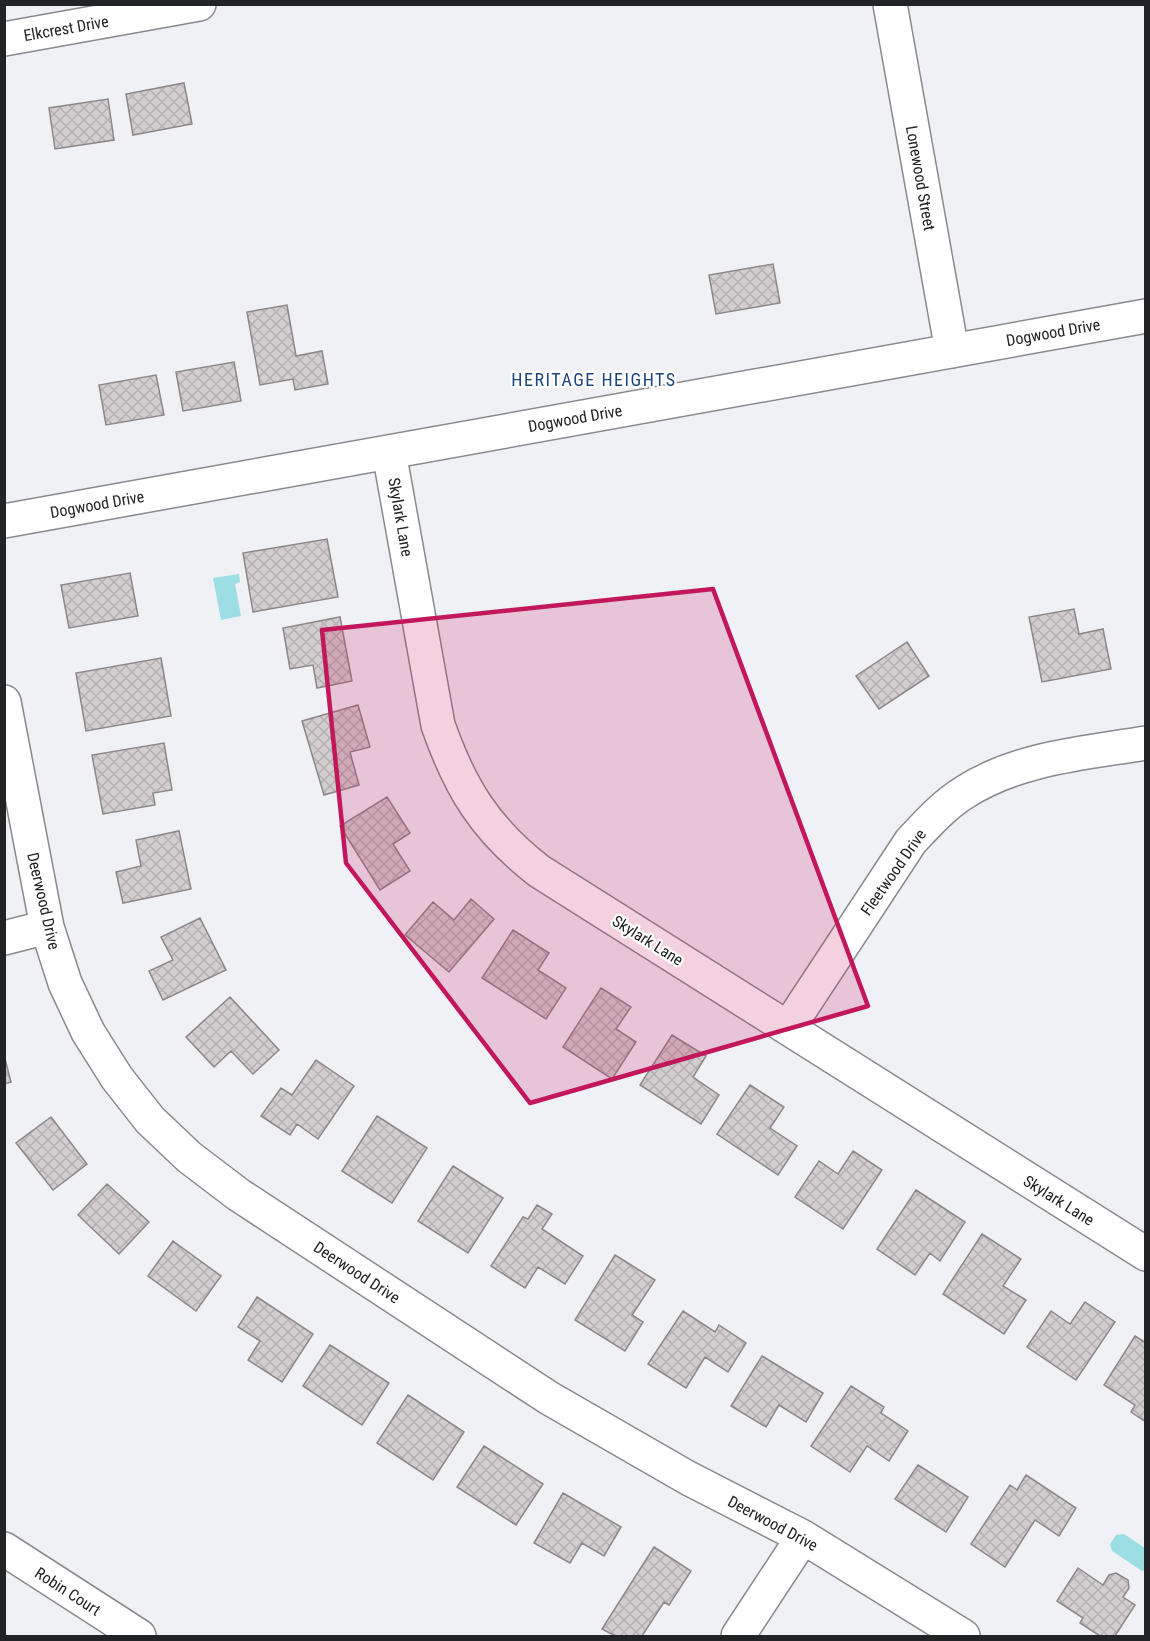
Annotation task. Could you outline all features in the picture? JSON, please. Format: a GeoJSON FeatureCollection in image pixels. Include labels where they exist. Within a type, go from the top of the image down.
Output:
{"type":"FeatureCollection","features":[{"type":"Feature","properties":{"kind":"street","name":"Elkcrest Drive"},"geometry":{"type":"LineString","coordinates":[[4,39],[199,4]]}},
{"type":"Feature","properties":{"kind":"street","name":"Lonewood Street"},"geometry":{"type":"LineString","coordinates":[[890,4],[952,351]]}},
{"type":"Feature","properties":{"kind":"street","name":"Dogwood Drive"},"geometry":{"type":"LineString","coordinates":[[4,521],[1146,316]]}},
{"type":"Feature","properties":{"kind":"street","name":"Skylark Lane"},"geometry":{"type":"LineString","coordinates":[[389,452],[438,725],[450,759],[466,792],[492,828],[517,854],[539,871],[1146,1254]]}},
{"type":"Feature","properties":{"kind":"street","name":"Deerwood Drive"},"geometry":{"type":"LineString","coordinates":[[4,702],[47,927],[65,983],[88,1032],[117,1078],[144,1111],[189,1157],[239,1195],[549,1398],[688,1478],[803,1537],[963,1636]]}},
{"type":"Feature","properties":{"kind":"street","name":"Fleetwood Drive"},"geometry":{"type":"LineString","coordinates":[[788,1028],[911,841],[936,814],[965,792],[997,774],[1031,763],[1146,743]]}},
{"type":"Feature","properties":{"kind":"street"},"geometry":{"type":"LineString","coordinates":[[4,938],[47,927]]}},
{"type":"Feature","properties":{"kind":"street"},"geometry":{"type":"LineString","coordinates":[[738,1636],[803,1537]]}},
{"type":"Feature","properties":{"kind":"street","name":"Robin Court"},"geometry":{"type":"LineString","coordinates":[[4,1549],[136,1634]]}},
{"type":"Feature","properties":{"kind":"highlighted area"},"geometry":{"type":"Polygon","coordinates":[[[713,589],[868,1006],[530,1103],[346,863],[322,630],[713,589]]]}},
{"type":"Feature","properties":{"kind":"water"},"geometry":{"type":"Polygon","coordinates":[[[239,574],[240,582],[235,584],[241,616],[221,620],[213,578],[239,574]]]}},
{"type":"Feature","properties":{"kind":"water"},"geometry":{"type":"Polygon","coordinates":[[[1124,1534],[1145,1548],[1145,1570],[1142,1571],[1112,1551],[1110,1544],[1116,1535],[1124,1534]]]}},
{"type":"Feature","properties":{"kind":"building"},"geometry":{"type":"Polygon","coordinates":[[[184,83],[192,124],[133,135],[126,94],[184,83]]]}},
{"type":"Feature","properties":{"kind":"building"},"geometry":{"type":"Polygon","coordinates":[[[108,99],[114,140],[55,149],[49,108],[108,99]]]}},
{"type":"Feature","properties":{"kind":"building"},"geometry":{"type":"Polygon","coordinates":[[[773,264],[780,303],[716,314],[709,275],[773,264]]]}},
{"type":"Feature","properties":{"kind":"building"},"geometry":{"type":"Polygon","coordinates":[[[287,305],[296,356],[322,351],[328,384],[295,390],[293,379],[260,385],[247,312],[287,305]]]}},
{"type":"Feature","properties":{"kind":"building"},"geometry":{"type":"Polygon","coordinates":[[[234,362],[241,401],[183,411],[176,372],[234,362]]]}},
{"type":"Feature","properties":{"kind":"building"},"geometry":{"type":"Polygon","coordinates":[[[156,375],[164,415],[106,425],[99,385],[156,375]]]}},
{"type":"Feature","properties":{"kind":"building"},"geometry":{"type":"Polygon","coordinates":[[[327,539],[338,597],[253,612],[243,553],[327,539]]]}},
{"type":"Feature","properties":{"kind":"building"},"geometry":{"type":"Polygon","coordinates":[[[130,573],[138,616],[69,628],[61,585],[130,573]]]}},
{"type":"Feature","properties":{"kind":"building"},"geometry":{"type":"Polygon","coordinates":[[[1074,609],[1079,634],[1103,629],[1111,669],[1042,682],[1029,617],[1074,609]]]}},
{"type":"Feature","properties":{"kind":"building"},"geometry":{"type":"Polygon","coordinates":[[[340,617],[352,681],[317,688],[313,665],[290,669],[283,628],[340,617]]]}},
{"type":"Feature","properties":{"kind":"building"},"geometry":{"type":"Polygon","coordinates":[[[907,642],[929,676],[879,709],[856,676],[907,642]]]}},
{"type":"Feature","properties":{"kind":"building"},"geometry":{"type":"Polygon","coordinates":[[[161,658],[171,716],[86,731],[76,673],[161,658]]]}},
{"type":"Feature","properties":{"kind":"building"},"geometry":{"type":"Polygon","coordinates":[[[358,705],[370,747],[350,752],[359,785],[324,795],[302,721],[358,705]]]}},
{"type":"Feature","properties":{"kind":"building"},"geometry":{"type":"Polygon","coordinates":[[[164,743],[172,790],[153,793],[155,805],[103,814],[92,755],[164,743]]]}},
{"type":"Feature","properties":{"kind":"building"},"geometry":{"type":"Polygon","coordinates":[[[387,797],[410,833],[393,844],[410,871],[380,890],[340,826],[387,797]]]}},
{"type":"Feature","properties":{"kind":"building"},"geometry":{"type":"Polygon","coordinates":[[[179,831],[191,889],[123,903],[116,872],[141,866],[136,840],[179,831]]]}},
{"type":"Feature","properties":{"kind":"building"},"geometry":{"type":"Polygon","coordinates":[[[471,899],[494,919],[449,972],[405,935],[433,902],[454,920],[471,899]]]}},
{"type":"Feature","properties":{"kind":"building"},"geometry":{"type":"Polygon","coordinates":[[[200,918],[226,970],[163,1000],[149,971],[173,960],[161,937],[200,918]]]}},
{"type":"Feature","properties":{"kind":"building"},"geometry":{"type":"Polygon","coordinates":[[[513,930],[549,953],[538,970],[566,988],[546,1019],[482,978],[513,930]]]}},
{"type":"Feature","properties":{"kind":"building"},"geometry":{"type":"Polygon","coordinates":[[[601,988],[631,1007],[616,1029],[636,1042],[612,1079],[563,1047],[601,988]]]}},
{"type":"Feature","properties":{"kind":"building"},"geometry":{"type":"Polygon","coordinates":[[[230,997],[279,1050],[253,1074],[231,1051],[214,1067],[186,1037],[230,997]]]}},
{"type":"Feature","properties":{"kind":"building"},"geometry":{"type":"Polygon","coordinates":[[[672,1035],[706,1056],[693,1077],[719,1095],[701,1124],[640,1085],[672,1035]]]}},
{"type":"Feature","properties":{"kind":"building"},"geometry":{"type":"Polygon","coordinates":[[[4,1055],[11,1082],[4,1084],[4,1055]]]}},
{"type":"Feature","properties":{"kind":"building"},"geometry":{"type":"Polygon","coordinates":[[[316,1060],[354,1086],[318,1139],[297,1124],[290,1135],[261,1116],[281,1088],[292,1095],[316,1060]]]}},
{"type":"Feature","properties":{"kind":"building"},"geometry":{"type":"Polygon","coordinates":[[[750,1085],[784,1107],[770,1128],[797,1146],[778,1175],[717,1134],[750,1085]]]}},
{"type":"Feature","properties":{"kind":"building"},"geometry":{"type":"Polygon","coordinates":[[[377,1116],[427,1148],[392,1203],[342,1171],[377,1116]]]}},
{"type":"Feature","properties":{"kind":"building"},"geometry":{"type":"Polygon","coordinates":[[[51,1117],[87,1164],[53,1190],[16,1143],[51,1117]]]}},
{"type":"Feature","properties":{"kind":"building"},"geometry":{"type":"Polygon","coordinates":[[[853,1151],[882,1170],[843,1229],[795,1197],[819,1161],[838,1174],[853,1151]]]}},
{"type":"Feature","properties":{"kind":"building"},"geometry":{"type":"Polygon","coordinates":[[[453,1166],[503,1198],[468,1253],[418,1221],[453,1166]]]}},
{"type":"Feature","properties":{"kind":"building"},"geometry":{"type":"Polygon","coordinates":[[[107,1184],[149,1222],[119,1254],[78,1215],[107,1184]]]}},
{"type":"Feature","properties":{"kind":"building"},"geometry":{"type":"Polygon","coordinates":[[[916,1190],[965,1222],[940,1261],[930,1253],[915,1275],[877,1249],[916,1190]]]}},
{"type":"Feature","properties":{"kind":"building"},"geometry":{"type":"Polygon","coordinates":[[[537,1205],[552,1214],[542,1229],[583,1256],[565,1284],[538,1267],[525,1288],[491,1266],[523,1217],[528,1219],[537,1205]]]}},
{"type":"Feature","properties":{"kind":"building"},"geometry":{"type":"Polygon","coordinates":[[[982,1234],[1021,1259],[1003,1286],[1026,1300],[1004,1334],[943,1294],[982,1234]]]}},
{"type":"Feature","properties":{"kind":"building"},"geometry":{"type":"Polygon","coordinates":[[[173,1241],[221,1276],[196,1311],[148,1276],[173,1241]]]}},
{"type":"Feature","properties":{"kind":"building"},"geometry":{"type":"Polygon","coordinates":[[[615,1255],[655,1280],[632,1315],[643,1322],[625,1351],[575,1320],[615,1255]]]}},
{"type":"Feature","properties":{"kind":"building"},"geometry":{"type":"Polygon","coordinates":[[[257,1297],[313,1334],[282,1382],[248,1360],[260,1341],[238,1327],[257,1297]]]}},
{"type":"Feature","properties":{"kind":"building"},"geometry":{"type":"Polygon","coordinates":[[[1085,1302],[1115,1322],[1076,1380],[1027,1347],[1051,1311],[1070,1324],[1085,1302]]]}},
{"type":"Feature","properties":{"kind":"building"},"geometry":{"type":"Polygon","coordinates":[[[683,1311],[715,1332],[719,1325],[746,1343],[728,1372],[705,1357],[686,1388],[648,1364],[683,1311]]]}},
{"type":"Feature","properties":{"kind":"building"},"geometry":{"type":"Polygon","coordinates":[[[1135,1336],[1146,1343],[1146,1422],[1131,1412],[1135,1405],[1104,1385],[1135,1336]]]}},
{"type":"Feature","properties":{"kind":"building"},"geometry":{"type":"Polygon","coordinates":[[[330,1345],[389,1383],[362,1425],[303,1386],[330,1345]]]}},
{"type":"Feature","properties":{"kind":"building"},"geometry":{"type":"Polygon","coordinates":[[[762,1356],[823,1393],[806,1422],[779,1405],[766,1427],[731,1406],[762,1356]]]}},
{"type":"Feature","properties":{"kind":"building"},"geometry":{"type":"Polygon","coordinates":[[[851,1386],[884,1407],[881,1413],[908,1431],[889,1461],[867,1446],[850,1472],[811,1446],[851,1386]]]}},
{"type":"Feature","properties":{"kind":"building"},"geometry":{"type":"Polygon","coordinates":[[[408,1395],[464,1432],[433,1480],[377,1443],[408,1395]]]}},
{"type":"Feature","properties":{"kind":"building"},"geometry":{"type":"Polygon","coordinates":[[[484,1446],[543,1484],[516,1525],[457,1487],[484,1446]]]}},
{"type":"Feature","properties":{"kind":"building"},"geometry":{"type":"Polygon","coordinates":[[[918,1465],[968,1497],[946,1532],[895,1499],[918,1465]]]}},
{"type":"Feature","properties":{"kind":"building"},"geometry":{"type":"Polygon","coordinates":[[[1026,1475],[1076,1508],[1059,1536],[1035,1520],[1005,1567],[971,1544],[1010,1485],[1017,1490],[1026,1475]]]}},
{"type":"Feature","properties":{"kind":"building"},"geometry":{"type":"Polygon","coordinates":[[[563,1493],[621,1527],[604,1556],[582,1543],[570,1563],[534,1543],[563,1493]]]}},
{"type":"Feature","properties":{"kind":"building"},"geometry":{"type":"Polygon","coordinates":[[[654,1547],[691,1571],[669,1605],[664,1602],[642,1636],[615,1636],[602,1629],[654,1547]]]}},
{"type":"Feature","properties":{"kind":"building"},"geometry":{"type":"Polygon","coordinates":[[[1078,1568],[1103,1585],[1109,1575],[1116,1573],[1128,1580],[1129,1588],[1123,1597],[1135,1605],[1115,1636],[1100,1636],[1080,1623],[1083,1618],[1057,1601],[1078,1568]]]}},
{"type":"Feature","properties":{"kind":"district","name":"HERITAGE HEIGHTS"},"geometry":{"type":"Point","coordinates":[594,380]}}]}
